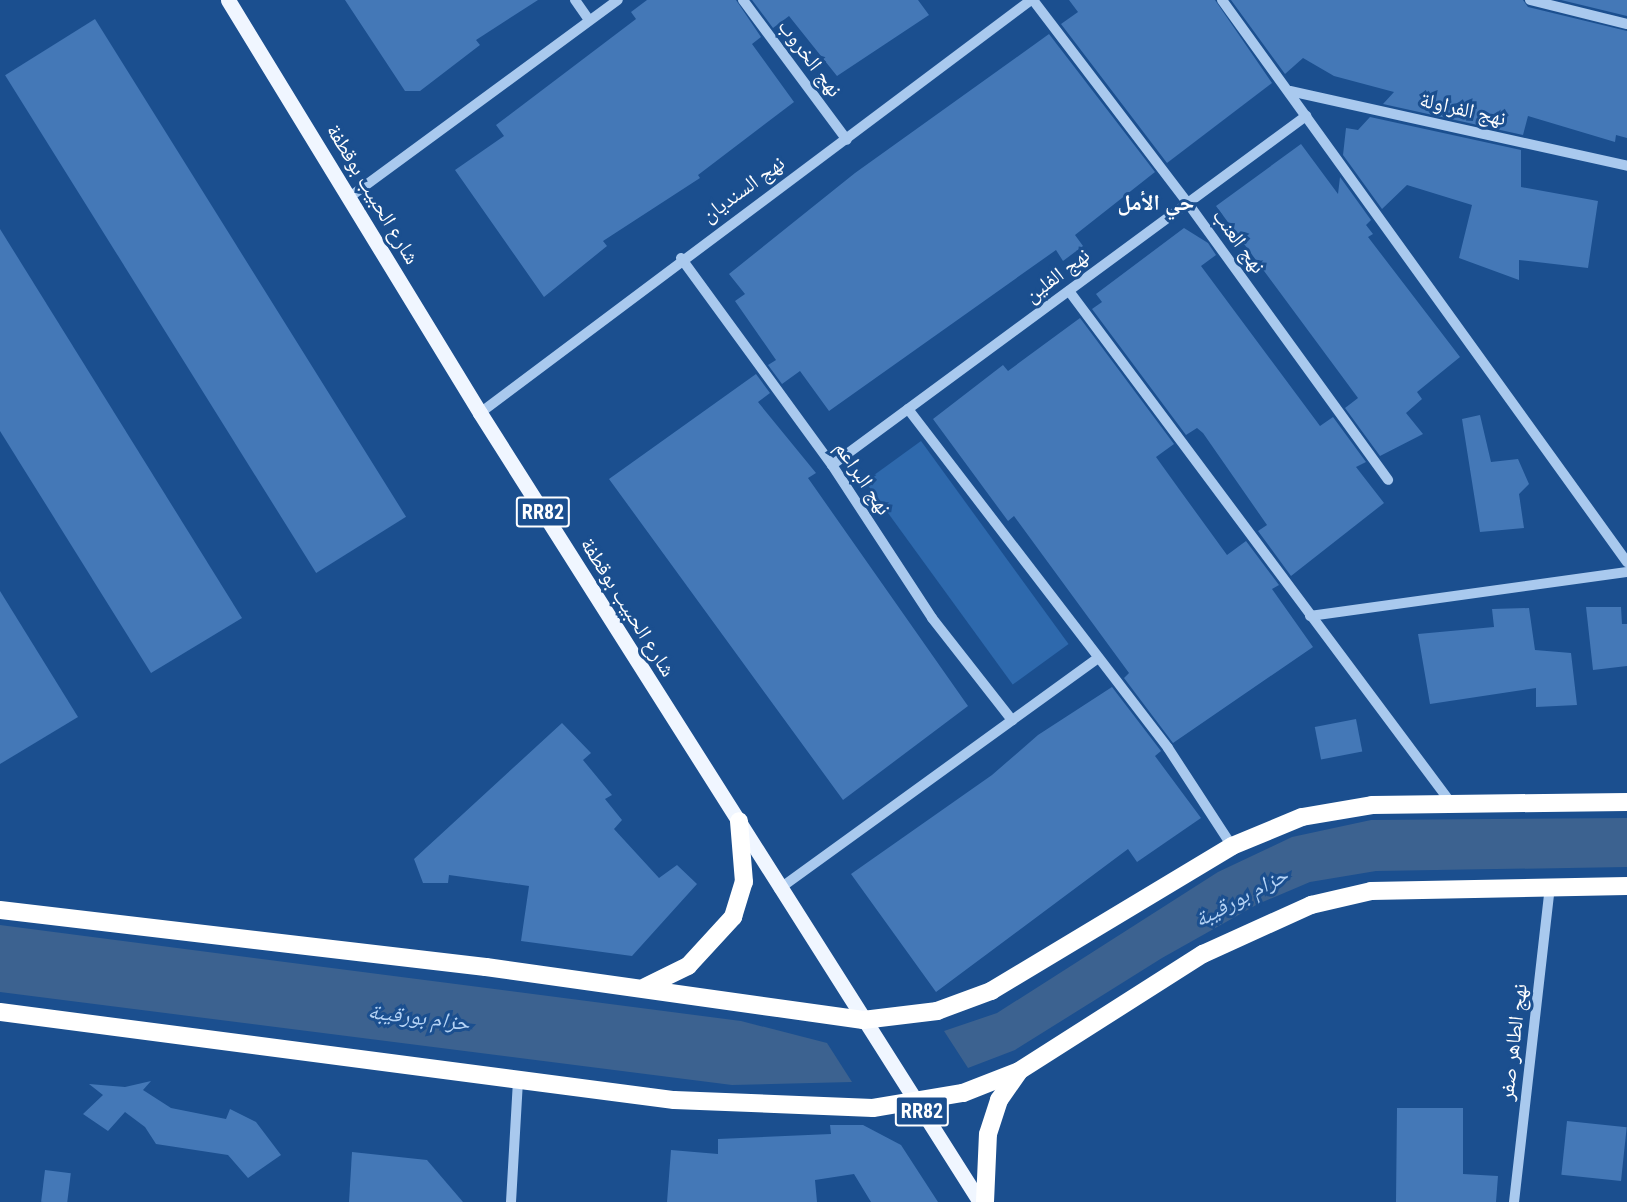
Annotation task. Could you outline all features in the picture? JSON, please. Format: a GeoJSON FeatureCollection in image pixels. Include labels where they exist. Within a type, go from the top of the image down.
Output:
{"type":"FeatureCollection","features":[{"type":"Feature","properties":{"kind":"highway"},"geometry":{"type":"LineString","coordinates":[[0,910],[645,987],[863,1020],[937,1011],[991,991],[1232,846],[1302,817],[1372,805],[1451,802],[1627,802]]}},
{"type":"Feature","properties":{"kind":"highway"},"geometry":{"type":"LineString","coordinates":[[645,987],[688,966],[733,917],[744,882],[739,821]]}},
{"type":"Feature","properties":{"kind":"highway"},"geometry":{"type":"LineString","coordinates":[[0,1012],[674,1100],[751,1105],[873,1108],[918,1104],[963,1093],[1018,1071],[1203,954],[1311,905],[1371,891],[1627,886]]}},
{"type":"Feature","properties":{"kind":"highway"},"geometry":{"type":"LineString","coordinates":[[985,1202],[988,1134],[999,1100],[1018,1071]]}},
{"type":"Feature","properties":{"kind":"main road","name":"شارع الحبيب بوقطفة"},"geometry":{"type":"LineString","coordinates":[[228,0],[351,196],[480,413],[863,1020]]}},
{"type":"Feature","properties":{"kind":"main road","name":"RR82"},"geometry":{"type":"LineString","coordinates":[[863,1020],[980,1202]]}},
{"type":"Feature","properties":{"kind":"street"},"geometry":{"type":"LineString","coordinates":[[574,0],[589,20]]}},
{"type":"Feature","properties":{"kind":"street"},"geometry":{"type":"LineString","coordinates":[[351,196],[618,0]]}},
{"type":"Feature","properties":{"kind":"street","name":"نهج الخروب"},"geometry":{"type":"LineString","coordinates":[[743,0],[847,140]]}},
{"type":"Feature","properties":{"kind":"street","name":"نهج السنديان"},"geometry":{"type":"LineString","coordinates":[[480,413],[681,258],[847,140],[1032,0]]}},
{"type":"Feature","properties":{"kind":"street","name":"نهج العنب"},"geometry":{"type":"LineString","coordinates":[[1032,0],[1187,202],[1388,480]]}},
{"type":"Feature","properties":{"kind":"street"},"geometry":{"type":"LineString","coordinates":[[1222,0],[1290,91],[1627,562]]}},
{"type":"Feature","properties":{"kind":"street"},"geometry":{"type":"LineString","coordinates":[[1530,0],[1627,24]]}},
{"type":"Feature","properties":{"kind":"street","name":"نهج الفراولة"},"geometry":{"type":"LineString","coordinates":[[1290,91],[1627,166]]}},
{"type":"Feature","properties":{"kind":"street","name":"نهج الفلين"},"geometry":{"type":"LineString","coordinates":[[832,465],[1306,116]]}},
{"type":"Feature","properties":{"kind":"street","name":"نهج البراعم"},"geometry":{"type":"LineString","coordinates":[[681,258],[832,465],[933,618],[1012,720]]}},
{"type":"Feature","properties":{"kind":"street"},"geometry":{"type":"LineString","coordinates":[[1069,291],[1451,802]]}},
{"type":"Feature","properties":{"kind":"street"},"geometry":{"type":"LineString","coordinates":[[908,409],[1097,659],[1168,748],[1232,846]]}},
{"type":"Feature","properties":{"kind":"street"},"geometry":{"type":"LineString","coordinates":[[1310,616],[1627,572]]}},
{"type":"Feature","properties":{"kind":"street"},"geometry":{"type":"LineString","coordinates":[[779,889],[1097,659]]}},
{"type":"Feature","properties":{"kind":"street","name":"نهج الطاهر صفر"},"geometry":{"type":"LineString","coordinates":[[1514,1202],[1550,886]]}},
{"type":"Feature","properties":{"kind":"street"},"geometry":{"type":"LineString","coordinates":[[511,1202],[518,1079]]}},
{"type":"Feature","properties":{"kind":"shaded area"},"geometry":{"type":"Polygon","coordinates":[[[921,441],[1069,644],[1013,685],[865,482],[921,441]]]}},
{"type":"Feature","properties":{"kind":"water","name":"حزام بورقيبة"},"geometry":{"type":"Polygon","coordinates":[[[1627,818],[1627,867],[1376,871],[1310,882],[1258,904],[1162,958],[1015,1050],[968,1068],[944,1031],[997,1013],[1218,872],[1292,837],[1371,820],[1627,818]]]}},
{"type":"Feature","properties":{"kind":"water","name":"حزام بورقيبة"},"geometry":{"type":"Polygon","coordinates":[[[0,925],[741,1021],[827,1043],[852,1082],[732,1085],[0,992],[0,925]]]}},
{"type":"Feature","properties":{"kind":"building"},"geometry":{"type":"Polygon","coordinates":[[[345,0],[538,0],[476,40],[480,45],[420,91],[405,91],[345,0]]]}},
{"type":"Feature","properties":{"kind":"building"},"geometry":{"type":"Polygon","coordinates":[[[647,0],[736,0],[761,37],[752,44],[794,102],[698,175],[700,178],[603,241],[607,246],[544,297],[455,170],[504,136],[496,125],[636,19],[631,12],[647,0]]]}},
{"type":"Feature","properties":{"kind":"building"},"geometry":{"type":"Polygon","coordinates":[[[752,0],[918,0],[929,15],[837,76],[789,16],[773,28],[752,0]]]}},
{"type":"Feature","properties":{"kind":"building"},"geometry":{"type":"Polygon","coordinates":[[[1069,0],[1215,0],[1272,83],[1167,163],[1061,24],[1078,12],[1069,0]]]}},
{"type":"Feature","properties":{"kind":"building"},"geometry":{"type":"Polygon","coordinates":[[[1231,0],[1523,0],[1528,7],[1627,31],[1627,138],[1616,135],[1615,142],[1528,116],[1523,135],[1383,104],[1394,92],[1334,76],[1303,58],[1285,74],[1231,0]]]}},
{"type":"Feature","properties":{"kind":"building"},"geometry":{"type":"Polygon","coordinates":[[[1561,0],[1627,0],[1627,16],[1561,0]]]}},
{"type":"Feature","properties":{"kind":"building"},"geometry":{"type":"Polygon","coordinates":[[[95,19],[406,517],[316,573],[5,75],[95,19]]]}},
{"type":"Feature","properties":{"kind":"building"},"geometry":{"type":"Polygon","coordinates":[[[1049,34],[1155,172],[1075,235],[1083,246],[1063,261],[1056,250],[829,411],[800,371],[782,384],[768,365],[776,360],[735,301],[745,294],[729,274],[855,173],[1049,34]]]}},
{"type":"Feature","properties":{"kind":"building"},"geometry":{"type":"Polygon","coordinates":[[[1370,117],[1521,150],[1521,187],[1598,201],[1588,268],[1519,260],[1519,280],[1459,258],[1472,205],[1407,185],[1382,209],[1343,155],[1346,128],[1358,130],[1370,117]]]}},
{"type":"Feature","properties":{"kind":"building"},"geometry":{"type":"Polygon","coordinates":[[[1301,144],[1338,194],[1340,177],[1371,220],[1366,225],[1373,234],[1368,237],[1460,357],[1417,392],[1422,399],[1406,413],[1423,434],[1380,456],[1345,408],[1358,398],[1216,206],[1301,144]]]}},
{"type":"Feature","properties":{"kind":"building"},"geometry":{"type":"Polygon","coordinates":[[[1184,228],[1208,243],[1216,255],[1201,266],[1320,426],[1333,417],[1366,462],[1356,467],[1384,503],[1291,576],[1258,531],[1267,525],[1203,433],[1197,428],[1186,435],[1092,309],[1102,302],[1096,294],[1184,228]]]}},
{"type":"Feature","properties":{"kind":"building"},"geometry":{"type":"Polygon","coordinates":[[[0,229],[242,618],[151,673],[0,431],[0,229]]]}},
{"type":"Feature","properties":{"kind":"building"},"geometry":{"type":"Polygon","coordinates":[[[1080,318],[1174,444],[1156,457],[1227,555],[1246,541],[1279,585],[1272,589],[1313,647],[1173,743],[1124,678],[1129,673],[1014,516],[1008,521],[933,419],[1003,365],[1008,371],[1080,318]]]}},
{"type":"Feature","properties":{"kind":"building"},"geometry":{"type":"Polygon","coordinates":[[[756,374],[770,393],[758,402],[816,473],[808,478],[968,706],[843,800],[609,479],[756,374]]]}},
{"type":"Feature","properties":{"kind":"building"},"geometry":{"type":"Polygon","coordinates":[[[1480,415],[1491,462],[1518,459],[1529,484],[1519,494],[1524,528],[1480,532],[1462,419],[1480,415]]]}},
{"type":"Feature","properties":{"kind":"building"},"geometry":{"type":"Polygon","coordinates":[[[0,591],[78,717],[0,764],[0,591]]]}},
{"type":"Feature","properties":{"kind":"building"},"geometry":{"type":"Polygon","coordinates":[[[1586,607],[1621,607],[1622,624],[1627,624],[1627,666],[1593,670],[1586,607]]]}},
{"type":"Feature","properties":{"kind":"building"},"geometry":{"type":"Polygon","coordinates":[[[1529,608],[1535,650],[1571,653],[1577,705],[1536,707],[1536,688],[1430,704],[1418,634],[1494,627],[1492,609],[1529,608]]]}},
{"type":"Feature","properties":{"kind":"building"},"geometry":{"type":"Polygon","coordinates":[[[1112,687],[1161,751],[1155,756],[1201,818],[1137,862],[1128,849],[936,992],[851,874],[992,775],[1038,735],[1112,687]]]}},
{"type":"Feature","properties":{"kind":"building"},"geometry":{"type":"Polygon","coordinates":[[[1356,719],[1362,751],[1321,759],[1315,727],[1356,719]]]}},
{"type":"Feature","properties":{"kind":"building"},"geometry":{"type":"Polygon","coordinates":[[[562,723],[591,753],[583,760],[612,795],[605,799],[622,820],[614,829],[659,878],[677,865],[697,884],[632,956],[521,941],[529,886],[449,875],[448,883],[423,883],[414,859],[562,723]]]}},
{"type":"Feature","properties":{"kind":"building"},"geometry":{"type":"Polygon","coordinates":[[[151,1081],[143,1090],[171,1108],[226,1119],[230,1109],[256,1122],[281,1155],[248,1178],[228,1155],[156,1144],[145,1127],[125,1112],[108,1131],[83,1114],[103,1095],[89,1084],[125,1087],[151,1081]]]}},
{"type":"Feature","properties":{"kind":"building"},"geometry":{"type":"Polygon","coordinates":[[[1397,1108],[1463,1108],[1463,1174],[1498,1176],[1496,1202],[1396,1202],[1397,1108]]]}},
{"type":"Feature","properties":{"kind":"building"},"geometry":{"type":"Polygon","coordinates":[[[1567,1121],[1627,1127],[1621,1181],[1561,1175],[1567,1121]]]}},
{"type":"Feature","properties":{"kind":"building"},"geometry":{"type":"Polygon","coordinates":[[[830,1125],[863,1125],[901,1145],[938,1202],[871,1202],[854,1174],[815,1180],[817,1202],[667,1202],[671,1150],[718,1154],[718,1139],[831,1134],[830,1125]]]}},
{"type":"Feature","properties":{"kind":"building"},"geometry":{"type":"Polygon","coordinates":[[[352,1152],[427,1160],[463,1202],[349,1202],[352,1152]]]}},
{"type":"Feature","properties":{"kind":"building"},"geometry":{"type":"Polygon","coordinates":[[[45,1170],[71,1173],[67,1202],[41,1202],[45,1170]]]}},
{"type":"Feature","properties":{"kind":"district","name":"حي الأمل"},"geometry":{"type":"Point","coordinates":[1156,203]}}]}
